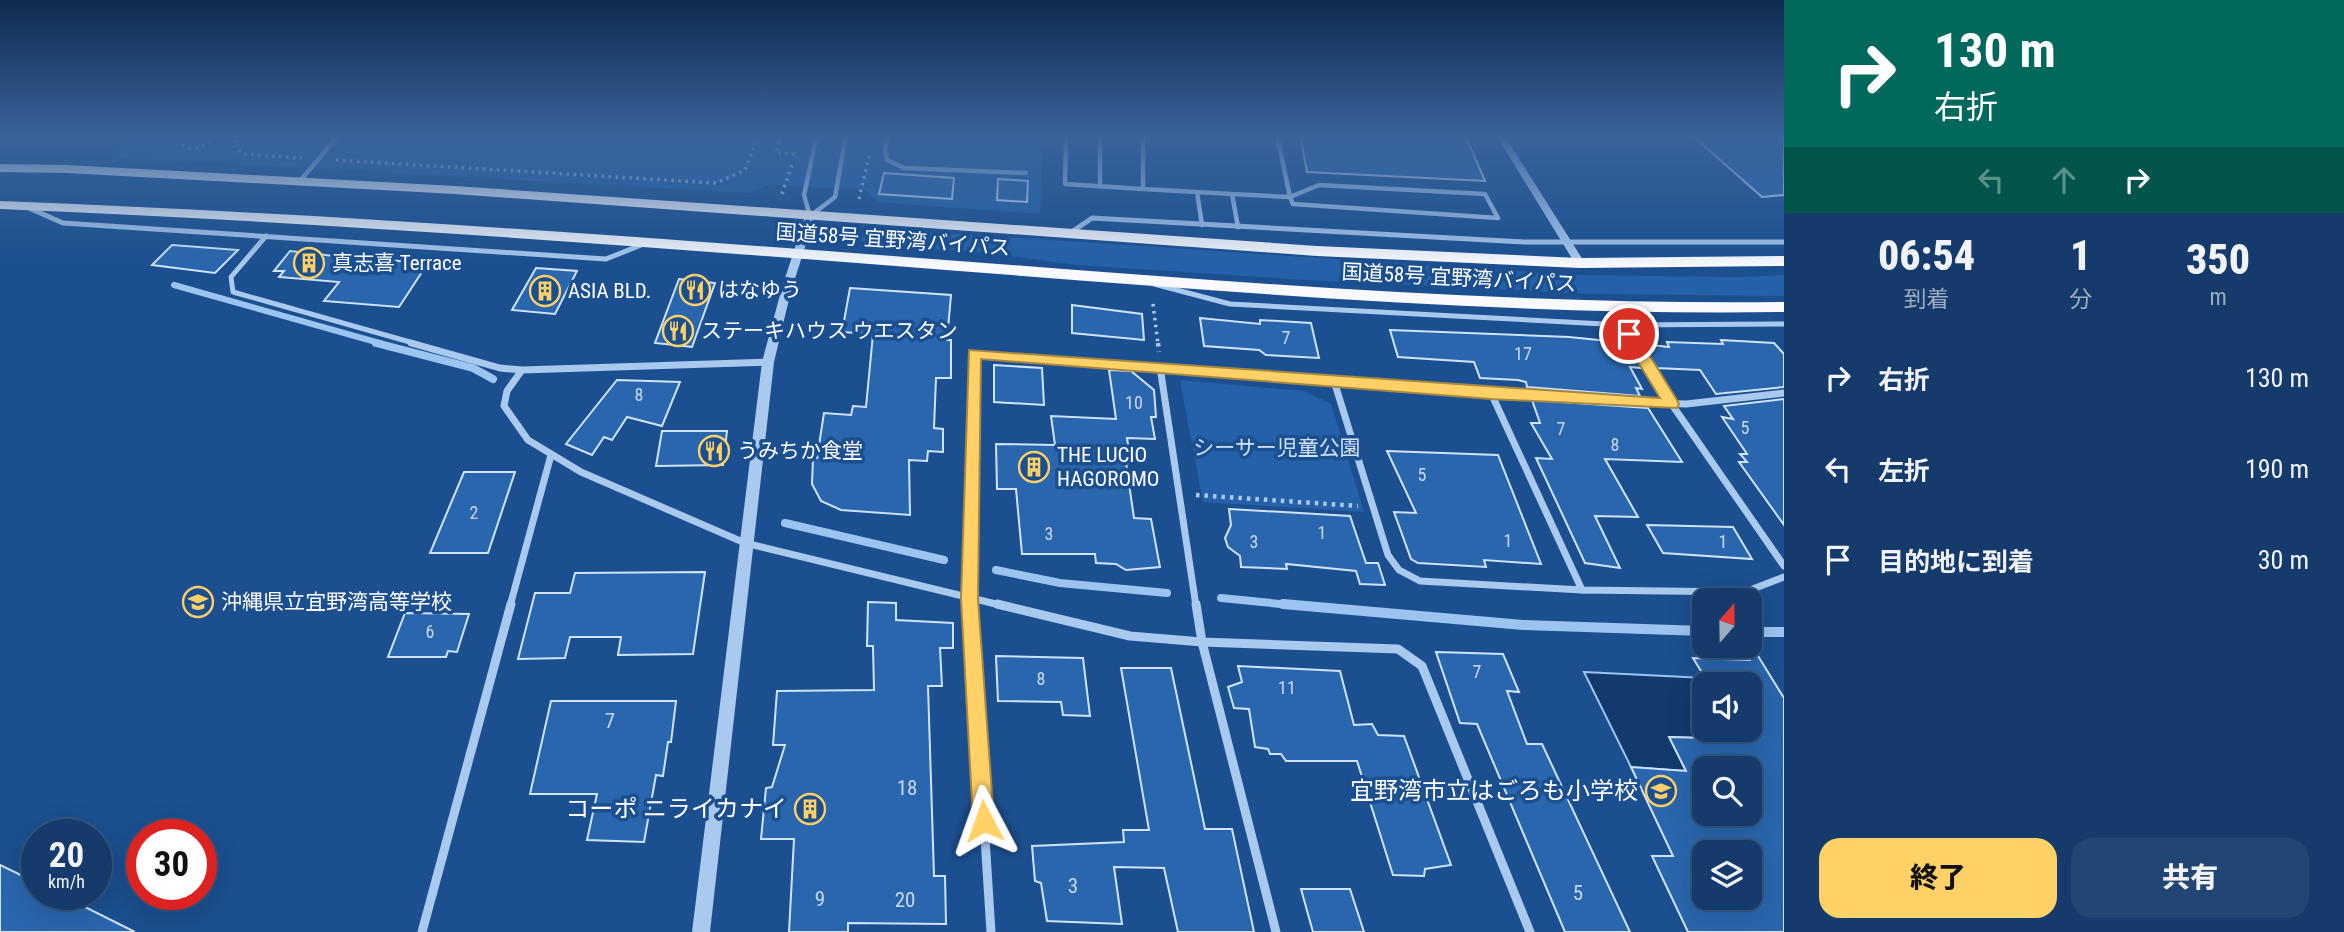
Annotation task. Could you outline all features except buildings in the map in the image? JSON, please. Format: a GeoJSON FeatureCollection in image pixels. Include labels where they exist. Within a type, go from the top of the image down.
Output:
{"type":"FeatureCollection","features":[{"type":"Feature","properties":{"kind":"highway","name":"国道58号 宜野湾バイパス"},"geometry":{"type":"LineString","coordinates":[[251,178],[1317,251],[1580,263],[1784,261]]}},
{"type":"Feature","properties":{"kind":"highway","name":"国道58号 宜野湾バイパス"},"geometry":{"type":"LineString","coordinates":[[0,205],[281,218],[1361,295],[1612,306],[1784,307]]}},
{"type":"Feature","properties":{"kind":"street"},"geometry":{"type":"LineString","coordinates":[[1527,178],[1580,263]]}},
{"type":"Feature","properties":{"kind":"street"},"geometry":{"type":"LineString","coordinates":[[23,205],[64,223],[606,259],[647,243]]}},
{"type":"Feature","properties":{"kind":"street"},"geometry":{"type":"LineString","coordinates":[[701,932],[768,362],[810,216]]}},
{"type":"Feature","properties":{"kind":"street"},"geometry":{"type":"LineString","coordinates":[[1070,234],[1092,218],[1567,243],[1644,245],[1784,242]]}},
{"type":"Feature","properties":{"kind":"street"},"geometry":{"type":"LineString","coordinates":[[266,236],[231,277],[233,292],[500,368],[523,370],[768,362]]}},
{"type":"Feature","properties":{"kind":"street"},"geometry":{"type":"LineString","coordinates":[[1135,279],[1230,304],[1623,325],[1784,324]]}},
{"type":"Feature","properties":{"kind":"street"},"geometry":{"type":"LineString","coordinates":[[1612,306],[1671,404],[1784,566]]}},
{"type":"Feature","properties":{"kind":"street"},"geometry":{"type":"LineString","coordinates":[[991,932],[970,599],[974,354],[1671,404],[1784,393]]}},
{"type":"Feature","properties":{"kind":"street"},"geometry":{"type":"LineString","coordinates":[[1160,367],[1202,642],[1276,932]]}},
{"type":"Feature","properties":{"kind":"street"},"geometry":{"type":"LineString","coordinates":[[523,370],[507,391],[504,406],[513,423],[528,440],[593,478],[745,543],[1130,636],[1202,642],[1398,649],[1422,666],[1530,932]]}},
{"type":"Feature","properties":{"kind":"street"},"geometry":{"type":"LineString","coordinates":[[1334,381],[1388,555],[1399,570],[1420,581],[1582,590],[1745,592],[1784,577]]}},
{"type":"Feature","properties":{"kind":"street"},"geometry":{"type":"LineString","coordinates":[[1491,393],[1582,590]]}},
{"type":"Feature","properties":{"kind":"street"},"geometry":{"type":"LineString","coordinates":[[422,932],[551,455]]}},
{"type":"Feature","properties":{"kind":"lane"},"geometry":{"type":"LineString","coordinates":[[808,178],[804,195],[810,216],[835,197],[838,178]]}},
{"type":"Feature","properties":{"kind":"lane"},"geometry":{"type":"LineString","coordinates":[[1065,178],[1065,184],[1290,197],[1319,185],[1485,194],[1497,218],[1293,204],[1290,197],[1286,178]]}},
{"type":"Feature","properties":{"kind":"lane"},"geometry":{"type":"LineString","coordinates":[[1100,178],[1100,186]]}},
{"type":"Feature","properties":{"kind":"lane"},"geometry":{"type":"LineString","coordinates":[[1143,178],[1143,189]]}},
{"type":"Feature","properties":{"kind":"lane"},"geometry":{"type":"LineString","coordinates":[[1197,192],[1202,225]]}},
{"type":"Feature","properties":{"kind":"lane"},"geometry":{"type":"LineString","coordinates":[[1232,194],[1238,227]]}},
{"type":"Feature","properties":{"kind":"path"},"geometry":{"type":"LineString","coordinates":[[641,178],[716,183],[726,178]]}},
{"type":"Feature","properties":{"kind":"path"},"geometry":{"type":"LineString","coordinates":[[782,194],[788,178]]}},
{"type":"Feature","properties":{"kind":"path"},"geometry":{"type":"LineString","coordinates":[[859,199],[864,178]]}},
{"type":"Feature","properties":{"kind":"path"},"geometry":{"type":"LineString","coordinates":[[1153,304],[1160,367]]}},
{"type":"Feature","properties":{"kind":"path"},"geometry":{"type":"LineString","coordinates":[[1179,493],[1373,507]]}},
{"type":"Feature","properties":{"kind":"green space"},"geometry":{"type":"Polygon","coordinates":[[[492,178],[1041,178],[1040,214],[877,202],[866,190],[768,185],[750,193],[492,178]]]}},
{"type":"Feature","properties":{"kind":"green space"},"geometry":{"type":"Polygon","coordinates":[[[864,229],[1577,275],[1784,275],[1784,296],[1591,294],[1076,265],[977,252],[864,244],[860,239],[864,229]]]}},
{"type":"Feature","properties":{"kind":"green space","name":"シーサー児童公園"},"geometry":{"type":"Polygon","coordinates":[[[1180,380],[1304,391],[1331,404],[1364,512],[1203,502],[1180,380]]]}},
{"type":"Feature","properties":{"kind":"shaded area"},"geometry":{"type":"Polygon","coordinates":[[[1584,672],[1692,677],[1692,738],[1670,737],[1686,771],[1631,767],[1584,672]]]}},
{"type":"Feature","properties":{"kind":"waterway"},"geometry":{"type":"LineString","coordinates":[[174,285],[383,344]]}},
{"type":"Feature","properties":{"kind":"waterway"},"geometry":{"type":"LineString","coordinates":[[376,343],[473,368],[493,379]]}},
{"type":"Feature","properties":{"kind":"waterway"},"geometry":{"type":"LineString","coordinates":[[785,523],[944,560]]}},
{"type":"Feature","properties":{"kind":"waterway"},"geometry":{"type":"LineString","coordinates":[[996,570],[1060,583],[1167,593]]}},
{"type":"Feature","properties":{"kind":"waterway"},"geometry":{"type":"LineString","coordinates":[[1221,598],[1301,606]]}},
{"type":"Feature","properties":{"kind":"waterway"},"geometry":{"type":"LineString","coordinates":[[1283,604],[1523,625],[1692,631]]}},
{"type":"Feature","properties":{"kind":"waterway"},"geometry":{"type":"LineString","coordinates":[[1762,632],[1784,632]]}},
{"type":"Feature","properties":{"kind":"place","name":"真志喜 Terrace"},"geometry":{"type":"Point","coordinates":[309,263]}},
{"type":"Feature","properties":{"kind":"place","name":"はなゆう"},"geometry":{"type":"Point","coordinates":[695,290]}},
{"type":"Feature","properties":{"kind":"place","name":"ASIA BLD."},"geometry":{"type":"Point","coordinates":[545,291]}},
{"type":"Feature","properties":{"kind":"place","name":"ステーキハウス ウエスタン"},"geometry":{"type":"Point","coordinates":[678,331]}},
{"type":"Feature","properties":{"kind":"place","name":"うみちか食堂"},"geometry":{"type":"Point","coordinates":[714,451]}},
{"type":"Feature","properties":{"kind":"place","name":"THE LUCIO HAGOROMO"},"geometry":{"type":"Point","coordinates":[1034,467]}},
{"type":"Feature","properties":{"kind":"place","name":"沖縄県立宜野湾高等学校"},"geometry":{"type":"Point","coordinates":[198,602]}},
{"type":"Feature","properties":{"kind":"place","name":"宜野湾市立はごろも小学校"},"geometry":{"type":"Point","coordinates":[1661,791]}},
{"type":"Feature","properties":{"kind":"place","name":"コーポ ニライカナイ"},"geometry":{"type":"Point","coordinates":[810,809]}},
{"type":"Feature","properties":{"kind":"route"},"geometry":{"type":"LineString","coordinates":[[984,821],[970,599],[974,354],[1671,404],[1629,334]]}}]}
